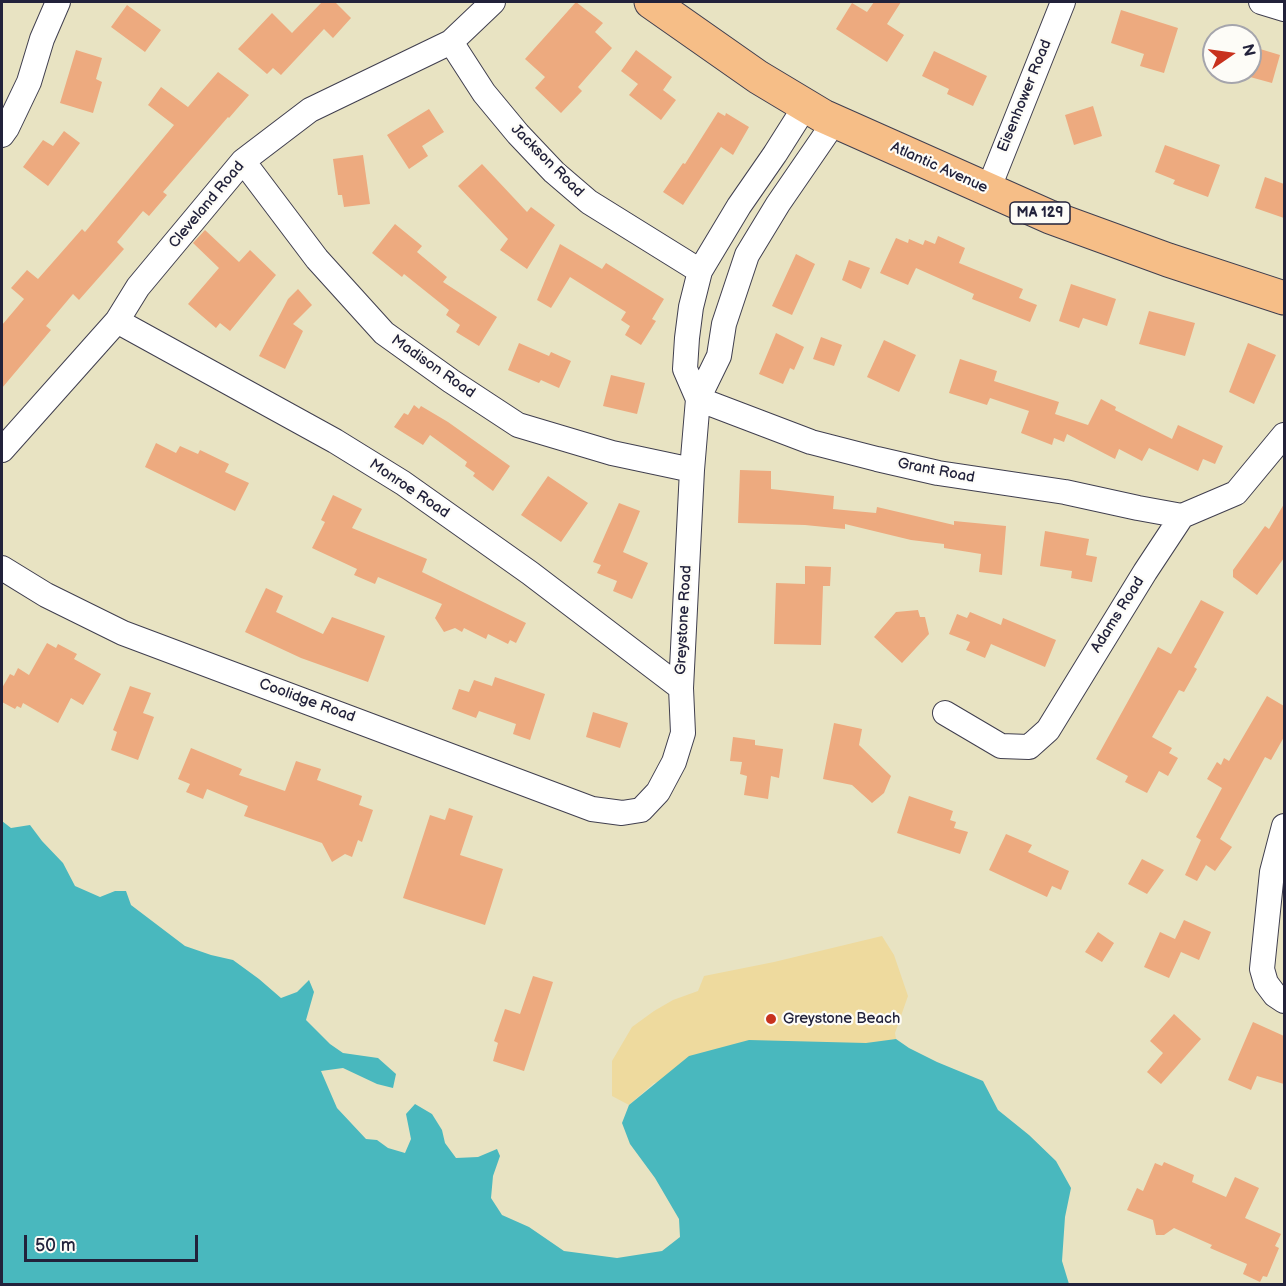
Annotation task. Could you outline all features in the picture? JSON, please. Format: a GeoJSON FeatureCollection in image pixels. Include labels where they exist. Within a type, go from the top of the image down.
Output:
{"type":"FeatureCollection","features":[{"type":"Feature","properties":{"kind":"main road","name":"Atlantic Avenue"},"geometry":{"type":"LineString","coordinates":[[651,2],[758,77],[834,121],[1061,221],[1168,260],[1284,298]]}},
{"type":"Feature","properties":{"kind":"street"},"geometry":{"type":"LineString","coordinates":[[2,135],[29,82],[42,39],[58,2]]}},
{"type":"Feature","properties":{"kind":"street","name":"Cleveland Road"},"geometry":{"type":"LineString","coordinates":[[2,450],[117,321],[138,287],[243,161],[310,110],[451,42],[493,2]]}},
{"type":"Feature","properties":{"kind":"street","name":"Eisenhower Road"},"geometry":{"type":"LineString","coordinates":[[988,190],[1063,2]]}},
{"type":"Feature","properties":{"kind":"street"},"geometry":{"type":"LineString","coordinates":[[1261,2],[1284,9]]}},
{"type":"Feature","properties":{"kind":"street","name":"Jackson Road"},"geometry":{"type":"LineString","coordinates":[[451,42],[484,93],[554,172],[589,202],[700,272]]}},
{"type":"Feature","properties":{"kind":"street","name":"Greystone Road"},"geometry":{"type":"LineString","coordinates":[[698,399],[685,369],[691,308],[700,272],[739,206],[806,105]]}},
{"type":"Feature","properties":{"kind":"street","name":"Greystone Road"},"geometry":{"type":"LineString","coordinates":[[622,813],[641,810],[658,792],[674,762],[683,733],[681,688],[692,470],[698,399],[719,356],[724,324],[747,255],[834,121]]}},
{"type":"Feature","properties":{"kind":"street","name":"Madison Road"},"geometry":{"type":"LineString","coordinates":[[243,161],[317,259],[384,333],[451,381],[518,425],[612,453],[692,470]]}},
{"type":"Feature","properties":{"kind":"street","name":"Monroe Road"},"geometry":{"type":"LineString","coordinates":[[117,321],[335,441],[404,483],[530,573],[681,688]]}},
{"type":"Feature","properties":{"kind":"street","name":"Grant Road"},"geometry":{"type":"LineString","coordinates":[[698,399],[811,442],[878,459],[939,473],[1065,492],[1182,516]]}},
{"type":"Feature","properties":{"kind":"street"},"geometry":{"type":"LineString","coordinates":[[1182,516],[1236,493],[1284,435]]}},
{"type":"Feature","properties":{"kind":"street","name":"Adams Road"},"geometry":{"type":"LineString","coordinates":[[945,713],[1001,746],[1029,747],[1048,730],[1182,516]]}},
{"type":"Feature","properties":{"kind":"street","name":"Coolidge Road"},"geometry":{"type":"LineString","coordinates":[[2,568],[46,595],[123,633],[592,809],[622,813]]}},
{"type":"Feature","properties":{"kind":"street"},"geometry":{"type":"LineString","coordinates":[[1280,998],[1266,983],[1262,969],[1272,872],[1284,826]]}},
{"type":"Feature","properties":{"kind":"sand","name":"Greystone Beach"},"geometry":{"type":"Polygon","coordinates":[[[882,936],[894,955],[908,996],[895,1033],[896,1039],[654,1083],[629,1105],[612,1096],[612,1061],[632,1027],[673,1000],[698,991],[704,976],[882,936]]]}},
{"type":"Feature","properties":{"kind":"water"},"geometry":{"type":"Polygon","coordinates":[[[2,821],[11,828],[30,825],[63,863],[75,886],[100,897],[115,891],[126,891],[131,905],[185,946],[233,960],[281,998],[297,992],[309,980],[314,992],[306,1020],[330,1044],[343,1053],[378,1058],[396,1074],[393,1088],[377,1084],[343,1068],[321,1071],[337,1108],[366,1139],[377,1140],[388,1148],[405,1153],[411,1139],[406,1114],[415,1104],[432,1114],[442,1130],[445,1143],[456,1158],[478,1157],[497,1149],[500,1156],[493,1176],[491,1198],[502,1215],[529,1227],[564,1251],[617,1258],[662,1251],[680,1237],[679,1219],[655,1178],[630,1144],[622,1123],[629,1105],[689,1056],[749,1040],[866,1043],[896,1039],[937,1062],[983,1081],[998,1110],[1056,1161],[1071,1188],[1065,1217],[1062,1261],[1069,1284],[2,1284],[2,821]]]}},
{"type":"Feature","properties":{"kind":"building"},"geometry":{"type":"Polygon","coordinates":[[[322,2],[335,2],[351,18],[333,38],[324,29],[281,75],[273,68],[267,74],[238,49],[272,13],[292,33],[322,2]]]}},
{"type":"Feature","properties":{"kind":"building"},"geometry":{"type":"Polygon","coordinates":[[[576,2],[603,23],[595,32],[612,48],[578,87],[582,91],[561,113],[535,88],[545,77],[525,59],[576,2]]]}},
{"type":"Feature","properties":{"kind":"building"},"geometry":{"type":"Polygon","coordinates":[[[874,2],[901,2],[887,24],[904,35],[887,62],[836,29],[852,3],[867,12],[874,2]]]}},
{"type":"Feature","properties":{"kind":"building"},"geometry":{"type":"Polygon","coordinates":[[[127,5],[161,30],[145,52],[111,27],[127,5]]]}},
{"type":"Feature","properties":{"kind":"building"},"geometry":{"type":"Polygon","coordinates":[[[1121,10],[1178,28],[1164,73],[1140,66],[1144,54],[1111,43],[1121,10]]]}},
{"type":"Feature","properties":{"kind":"building"},"geometry":{"type":"Polygon","coordinates":[[[76,50],[102,58],[96,79],[102,82],[93,113],[60,103],[76,50]]]}},
{"type":"Feature","properties":{"kind":"building"},"geometry":{"type":"Polygon","coordinates":[[[636,50],[672,77],[663,90],[676,100],[661,120],[629,95],[638,84],[621,71],[636,50]]]}},
{"type":"Feature","properties":{"kind":"building"},"geometry":{"type":"Polygon","coordinates":[[[1262,50],[1280,55],[1272,83],[1262,80],[1262,50]]]}},
{"type":"Feature","properties":{"kind":"building"},"geometry":{"type":"Polygon","coordinates":[[[934,51],[987,76],[973,106],[947,94],[949,89],[922,76],[934,51]]]}},
{"type":"Feature","properties":{"kind":"building"},"geometry":{"type":"Polygon","coordinates":[[[218,72],[249,95],[163,192],[167,195],[149,216],[143,211],[117,242],[124,249],[79,300],[73,294],[46,326],[51,330],[2,388],[2,325],[24,299],[11,288],[27,270],[38,279],[82,229],[85,232],[174,125],[148,105],[161,87],[188,107],[218,72]]]}},
{"type":"Feature","properties":{"kind":"building"},"geometry":{"type":"Polygon","coordinates":[[[1093,106],[1102,136],[1074,145],[1065,115],[1093,106]]]}},
{"type":"Feature","properties":{"kind":"building"},"geometry":{"type":"Polygon","coordinates":[[[429,109],[444,132],[422,146],[428,156],[409,169],[387,135],[429,109]]]}},
{"type":"Feature","properties":{"kind":"building"},"geometry":{"type":"Polygon","coordinates":[[[718,112],[725,116],[726,113],[749,127],[733,155],[721,147],[683,205],[663,192],[683,163],[685,164],[718,112]]]}},
{"type":"Feature","properties":{"kind":"building"},"geometry":{"type":"Polygon","coordinates":[[[64,131],[80,143],[48,186],[23,167],[43,140],[53,146],[64,131]]]}},
{"type":"Feature","properties":{"kind":"building"},"geometry":{"type":"Polygon","coordinates":[[[1165,145],[1220,165],[1208,197],[1173,184],[1175,180],[1155,172],[1165,145]]]}},
{"type":"Feature","properties":{"kind":"building"},"geometry":{"type":"Polygon","coordinates":[[[363,155],[370,204],[344,207],[342,195],[338,195],[333,159],[363,155]]]}},
{"type":"Feature","properties":{"kind":"building"},"geometry":{"type":"Polygon","coordinates":[[[482,164],[527,212],[531,207],[555,225],[527,269],[500,250],[508,239],[458,186],[482,164]]]}},
{"type":"Feature","properties":{"kind":"building"},"geometry":{"type":"Polygon","coordinates":[[[1265,177],[1284,184],[1284,218],[1255,208],[1265,177]]]}},
{"type":"Feature","properties":{"kind":"building"},"geometry":{"type":"Polygon","coordinates":[[[395,224],[422,246],[417,252],[447,277],[443,282],[497,317],[479,346],[456,332],[460,325],[446,315],[449,310],[404,274],[402,277],[372,253],[395,224]]]}},
{"type":"Feature","properties":{"kind":"building"},"geometry":{"type":"Polygon","coordinates":[[[205,230],[239,262],[250,250],[276,275],[230,331],[220,323],[216,328],[188,304],[219,268],[193,243],[205,230]]]}},
{"type":"Feature","properties":{"kind":"building"},"geometry":{"type":"Polygon","coordinates":[[[938,236],[965,248],[959,263],[1023,289],[1019,298],[1037,305],[1030,322],[972,299],[974,294],[916,268],[908,285],[880,273],[896,238],[908,243],[909,239],[923,245],[925,240],[935,244],[938,236]]]}},
{"type":"Feature","properties":{"kind":"building"},"geometry":{"type":"Polygon","coordinates":[[[560,244],[602,269],[606,263],[664,299],[652,319],[656,321],[641,345],[625,335],[630,326],[621,320],[626,312],[570,277],[551,308],[537,300],[560,244]]]}},
{"type":"Feature","properties":{"kind":"building"},"geometry":{"type":"Polygon","coordinates":[[[796,254],[815,264],[792,315],[772,306],[796,254]]]}},
{"type":"Feature","properties":{"kind":"building"},"geometry":{"type":"Polygon","coordinates":[[[849,260],[870,268],[861,289],[842,280],[849,260]]]}},
{"type":"Feature","properties":{"kind":"building"},"geometry":{"type":"Polygon","coordinates":[[[1071,284],[1116,299],[1107,326],[1083,318],[1079,328],[1059,321],[1071,284]]]}},
{"type":"Feature","properties":{"kind":"building"},"geometry":{"type":"Polygon","coordinates":[[[298,289],[312,305],[293,324],[303,331],[285,369],[259,356],[288,299],[298,289]]]}},
{"type":"Feature","properties":{"kind":"building"},"geometry":{"type":"Polygon","coordinates":[[[1149,311],[1195,323],[1185,356],[1139,344],[1149,311]]]}},
{"type":"Feature","properties":{"kind":"building"},"geometry":{"type":"Polygon","coordinates":[[[776,333],[804,347],[794,370],[790,368],[783,384],[759,374],[776,333]]]}},
{"type":"Feature","properties":{"kind":"building"},"geometry":{"type":"Polygon","coordinates":[[[821,337],[842,345],[834,366],[813,359],[821,337]]]}},
{"type":"Feature","properties":{"kind":"building"},"geometry":{"type":"Polygon","coordinates":[[[884,340],[916,355],[899,392],[867,377],[884,340]]]}},
{"type":"Feature","properties":{"kind":"building"},"geometry":{"type":"Polygon","coordinates":[[[519,343],[549,356],[551,352],[571,361],[559,388],[541,380],[539,383],[508,370],[519,343]]]}},
{"type":"Feature","properties":{"kind":"building"},"geometry":{"type":"Polygon","coordinates":[[[1248,343],[1276,355],[1254,404],[1229,392],[1248,343]]]}},
{"type":"Feature","properties":{"kind":"building"},"geometry":{"type":"Polygon","coordinates":[[[960,359],[997,371],[994,381],[1059,402],[1055,414],[1088,425],[1101,399],[1116,407],[1115,410],[1172,439],[1178,425],[1223,446],[1215,464],[1203,459],[1198,471],[1149,448],[1142,461],[1119,449],[1115,459],[1067,434],[1064,442],[1054,438],[1052,445],[1021,433],[1029,411],[990,398],[987,405],[949,393],[960,359]]]}},
{"type":"Feature","properties":{"kind":"building"},"geometry":{"type":"Polygon","coordinates":[[[611,375],[645,383],[637,414],[603,406],[611,375]]]}},
{"type":"Feature","properties":{"kind":"building"},"geometry":{"type":"Polygon","coordinates":[[[414,405],[419,409],[421,406],[448,422],[510,466],[493,491],[473,476],[475,473],[465,466],[467,462],[430,435],[423,445],[394,427],[404,413],[408,415],[414,405]]]}},
{"type":"Feature","properties":{"kind":"building"},"geometry":{"type":"Polygon","coordinates":[[[156,443],[176,453],[180,446],[198,454],[200,450],[229,464],[225,472],[249,483],[235,511],[145,467],[156,443]]]}},
{"type":"Feature","properties":{"kind":"building"},"geometry":{"type":"Polygon","coordinates":[[[740,470],[771,471],[771,489],[834,496],[833,509],[876,513],[877,507],[954,525],[954,521],[1006,526],[1002,575],[979,572],[981,554],[944,548],[944,544],[911,540],[845,524],[845,529],[738,523],[740,470]]]}},
{"type":"Feature","properties":{"kind":"building"},"geometry":{"type":"Polygon","coordinates":[[[548,476],[588,503],[561,542],[521,515],[548,476]]]}},
{"type":"Feature","properties":{"kind":"building"},"geometry":{"type":"Polygon","coordinates":[[[333,495],[362,509],[352,528],[427,559],[422,572],[526,623],[516,643],[510,640],[508,644],[488,634],[486,639],[464,628],[462,632],[455,628],[444,632],[435,618],[442,604],[378,577],[375,584],[354,575],[357,569],[312,548],[325,522],[321,520],[333,495]]]}},
{"type":"Feature","properties":{"kind":"building"},"geometry":{"type":"Polygon","coordinates":[[[619,503],[640,511],[623,552],[648,563],[632,599],[613,591],[617,581],[597,573],[601,565],[593,562],[619,503]]]}},
{"type":"Feature","properties":{"kind":"building"},"geometry":{"type":"Polygon","coordinates":[[[1284,504],[1284,558],[1257,595],[1233,577],[1233,570],[1265,526],[1269,529],[1284,504]]]}},
{"type":"Feature","properties":{"kind":"building"},"geometry":{"type":"Polygon","coordinates":[[[1045,531],[1089,539],[1086,555],[1097,557],[1092,582],[1071,578],[1072,571],[1040,566],[1045,531]]]}},
{"type":"Feature","properties":{"kind":"building"},"geometry":{"type":"Polygon","coordinates":[[[805,566],[831,567],[830,586],[823,586],[821,645],[774,644],[776,583],[805,584],[805,566]]]}},
{"type":"Feature","properties":{"kind":"building"},"geometry":{"type":"Polygon","coordinates":[[[266,588],[283,596],[276,612],[323,634],[332,617],[385,636],[368,682],[301,658],[245,632],[266,588]]]}},
{"type":"Feature","properties":{"kind":"building"},"geometry":{"type":"Polygon","coordinates":[[[1201,600],[1224,612],[1194,667],[1197,669],[1184,692],[1179,690],[1152,737],[1172,748],[1169,753],[1178,758],[1168,776],[1159,771],[1147,793],[1125,782],[1128,776],[1096,759],[1158,647],[1171,654],[1201,600]]]}},
{"type":"Feature","properties":{"kind":"building"},"geometry":{"type":"Polygon","coordinates":[[[918,610],[920,617],[925,617],[929,634],[902,663],[874,637],[896,612],[918,610]]]}},
{"type":"Feature","properties":{"kind":"building"},"geometry":{"type":"Polygon","coordinates":[[[970,612],[1001,625],[1003,618],[1056,640],[1045,667],[991,644],[985,658],[966,650],[970,642],[949,634],[957,614],[967,618],[970,612]]]}},
{"type":"Feature","properties":{"kind":"building"},"geometry":{"type":"Polygon","coordinates":[[[47,643],[56,648],[58,644],[77,654],[74,659],[101,674],[83,705],[71,698],[58,723],[23,703],[21,708],[17,706],[15,709],[2,702],[2,688],[10,674],[14,676],[18,668],[29,675],[47,643]]]}},
{"type":"Feature","properties":{"kind":"building"},"geometry":{"type":"Polygon","coordinates":[[[495,677],[545,694],[530,740],[513,734],[516,724],[479,711],[476,718],[452,709],[459,689],[469,692],[474,680],[492,686],[495,677]]]}},
{"type":"Feature","properties":{"kind":"building"},"geometry":{"type":"Polygon","coordinates":[[[130,686],[151,693],[143,713],[154,717],[138,760],[111,750],[117,732],[113,730],[130,686]]]}},
{"type":"Feature","properties":{"kind":"building"},"geometry":{"type":"Polygon","coordinates":[[[1267,696],[1284,706],[1284,737],[1271,760],[1265,757],[1220,839],[1232,847],[1215,871],[1206,865],[1197,881],[1185,875],[1201,840],[1196,837],[1222,788],[1207,779],[1217,762],[1221,765],[1224,758],[1229,761],[1267,696]]]}},
{"type":"Feature","properties":{"kind":"building"},"geometry":{"type":"Polygon","coordinates":[[[593,712],[628,723],[620,748],[586,737],[593,712]]]}},
{"type":"Feature","properties":{"kind":"building"},"geometry":{"type":"Polygon","coordinates":[[[834,723],[862,729],[859,745],[891,776],[884,793],[872,803],[852,785],[823,779],[834,723]]]}},
{"type":"Feature","properties":{"kind":"building"},"geometry":{"type":"Polygon","coordinates":[[[733,737],[755,740],[755,745],[783,749],[779,778],[771,776],[768,799],[744,795],[747,776],[740,774],[742,762],[730,761],[733,737]]]}},
{"type":"Feature","properties":{"kind":"building"},"geometry":{"type":"Polygon","coordinates":[[[191,748],[242,769],[239,775],[285,791],[296,761],[321,769],[317,780],[362,796],[359,805],[373,810],[362,842],[358,840],[352,857],[345,854],[332,862],[322,843],[244,816],[248,806],[207,789],[203,799],[186,792],[190,784],[178,779],[191,748]]]}},
{"type":"Feature","properties":{"kind":"building"},"geometry":{"type":"Polygon","coordinates":[[[909,796],[953,811],[950,820],[956,822],[954,828],[968,832],[960,854],[897,833],[909,796]]]}},
{"type":"Feature","properties":{"kind":"building"},"geometry":{"type":"Polygon","coordinates":[[[449,808],[473,816],[460,855],[503,869],[485,925],[403,898],[430,815],[445,820],[449,808]]]}},
{"type":"Feature","properties":{"kind":"building"},"geometry":{"type":"Polygon","coordinates":[[[1006,834],[1032,845],[1028,852],[1069,871],[1061,890],[1052,886],[1047,897],[989,870],[1006,834]]]}},
{"type":"Feature","properties":{"kind":"building"},"geometry":{"type":"Polygon","coordinates":[[[1142,859],[1164,870],[1147,894],[1128,884],[1142,859]]]}},
{"type":"Feature","properties":{"kind":"building"},"geometry":{"type":"Polygon","coordinates":[[[1184,920],[1211,932],[1199,960],[1181,952],[1169,978],[1144,967],[1160,932],[1175,939],[1184,920]]]}},
{"type":"Feature","properties":{"kind":"building"},"geometry":{"type":"Polygon","coordinates":[[[1098,932],[1114,943],[1102,962],[1085,952],[1098,932]]]}},
{"type":"Feature","properties":{"kind":"building"},"geometry":{"type":"Polygon","coordinates":[[[533,976],[553,982],[524,1071],[493,1061],[498,1043],[494,1041],[505,1009],[520,1014],[533,976]]]}},
{"type":"Feature","properties":{"kind":"building"},"geometry":{"type":"Polygon","coordinates":[[[1174,1014],[1201,1039],[1161,1084],[1147,1072],[1163,1053],[1150,1041],[1174,1014]]]}},
{"type":"Feature","properties":{"kind":"building"},"geometry":{"type":"Polygon","coordinates":[[[1253,1022],[1284,1036],[1284,1084],[1257,1076],[1251,1090],[1228,1080],[1253,1022]]]}},
{"type":"Feature","properties":{"kind":"building"},"geometry":{"type":"Polygon","coordinates":[[[1164,1162],[1194,1175],[1192,1182],[1226,1197],[1235,1177],[1259,1188],[1245,1218],[1281,1234],[1275,1246],[1279,1248],[1267,1277],[1263,1276],[1260,1282],[1243,1274],[1247,1264],[1210,1248],[1212,1245],[1174,1228],[1164,1235],[1156,1235],[1153,1220],[1127,1210],[1137,1188],[1143,1191],[1155,1163],[1162,1166],[1164,1162]]]}},
{"type":"Feature","properties":{"kind":"place","name":"Greystone Beach"},"geometry":{"type":"Point","coordinates":[771,1019]}}]}
